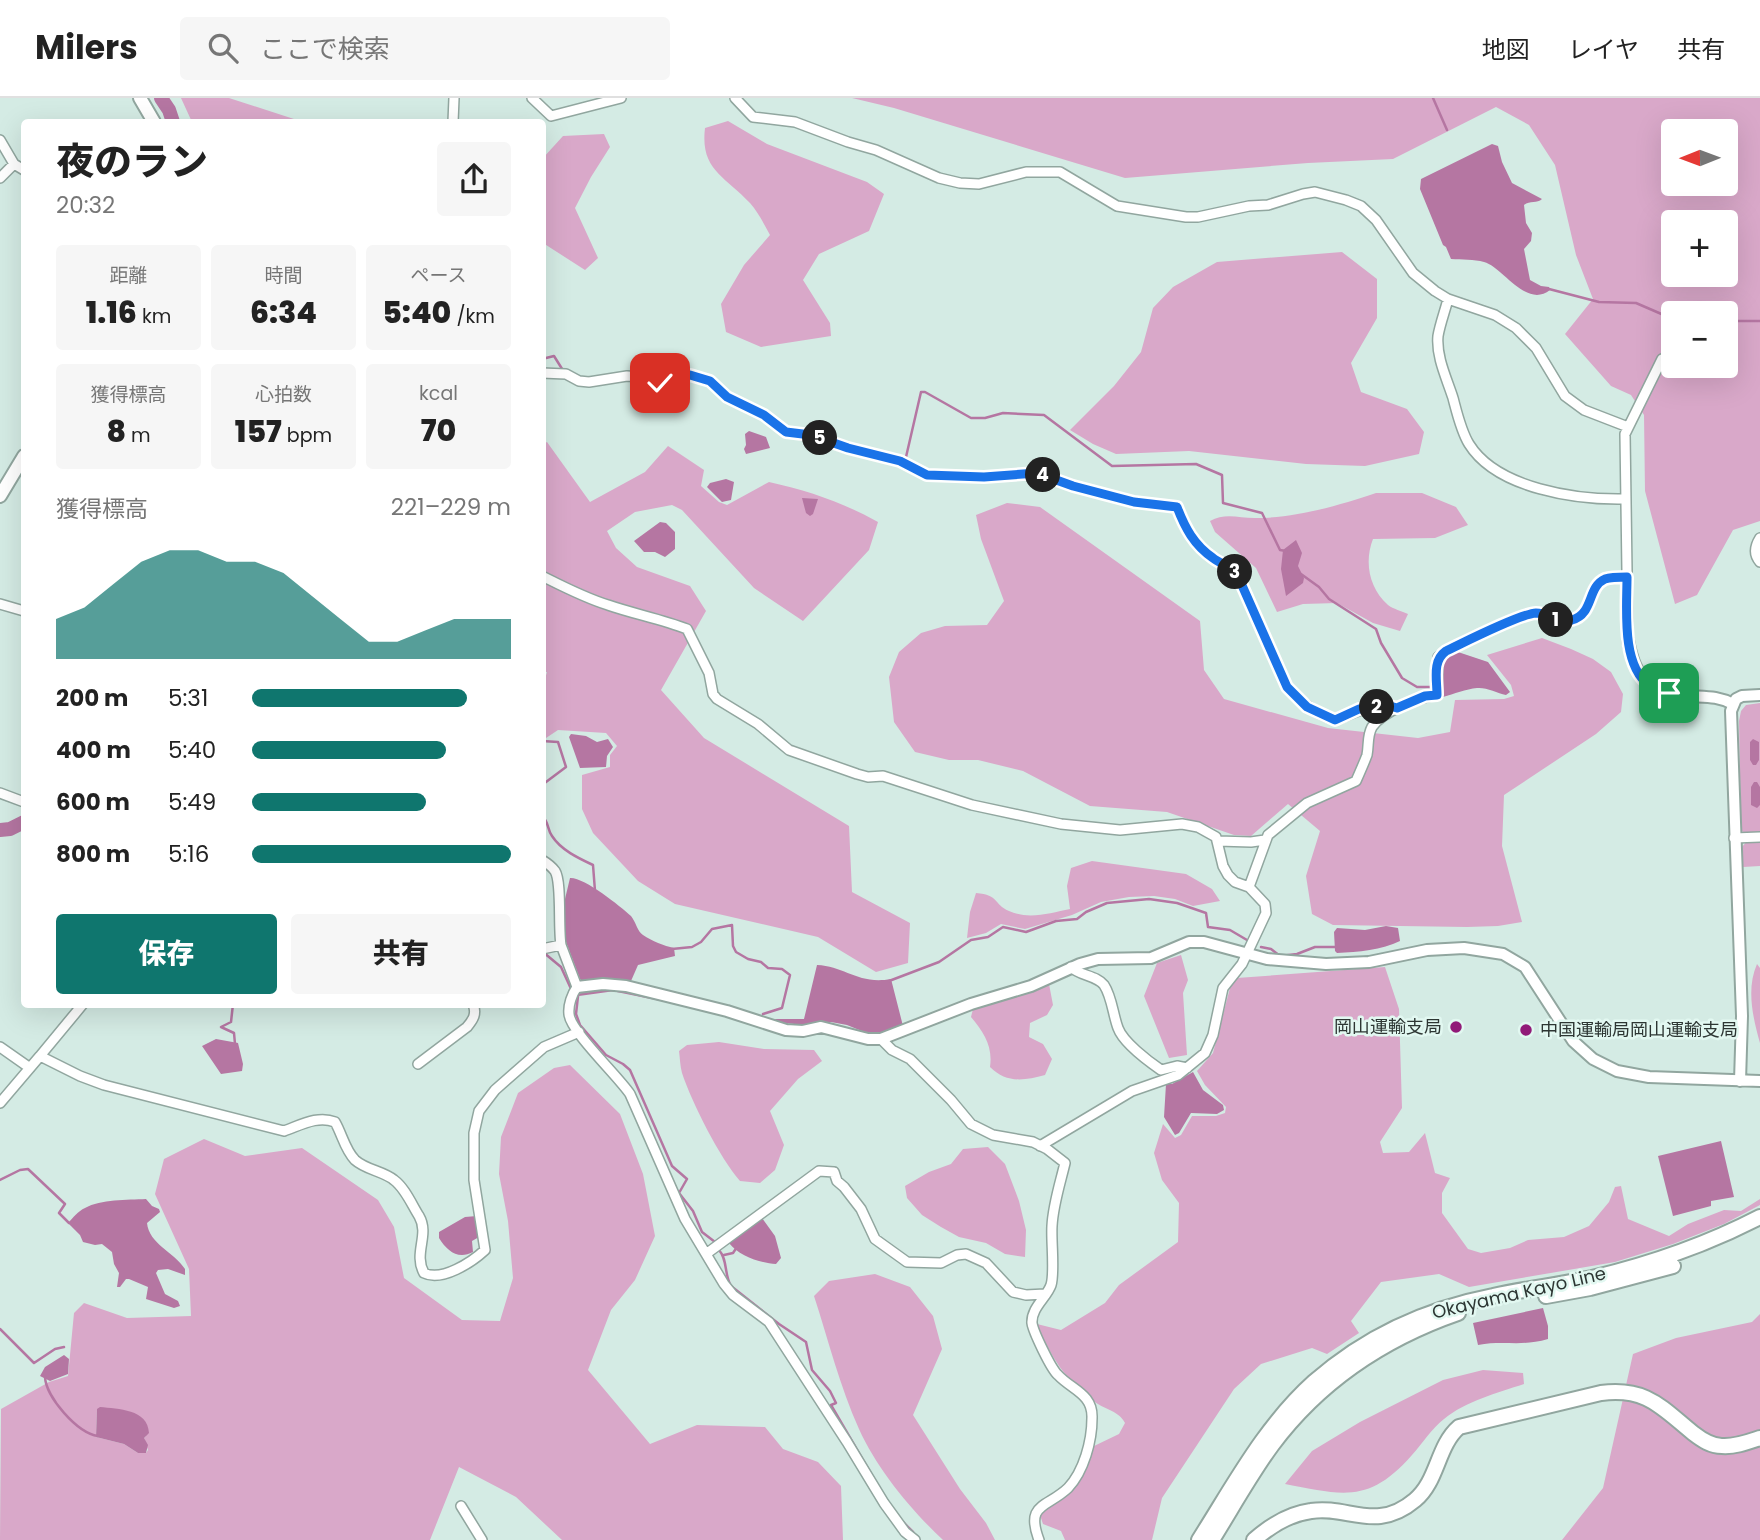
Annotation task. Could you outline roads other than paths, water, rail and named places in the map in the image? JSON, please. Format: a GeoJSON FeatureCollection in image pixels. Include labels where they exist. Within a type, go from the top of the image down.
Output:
{"type":"FeatureCollection","features":[{"type":"Feature","properties":{"kind":"main road"},"geometry":{"type":"LineString","coordinates":[[140,98],[152,119]]}},
{"type":"Feature","properties":{"kind":"main road"},"geometry":{"type":"LineString","coordinates":[[0,496],[21,461]]}},
{"type":"Feature","properties":{"kind":"main road","name":"Okayama Kayo Line"},"geometry":{"type":"LineString","coordinates":[[1199,1540],[1263,1439],[1286,1410],[1313,1383],[1362,1345],[1421,1315],[1455,1305],[1590,1278],[1672,1257],[1719,1238],[1760,1217]]}},
{"type":"Feature","properties":{"kind":"main road","name":"Okayama Kayo Line"},"geometry":{"type":"LineString","coordinates":[[1212,1540],[1271,1446],[1294,1418],[1348,1368],[1392,1340],[1457,1314],[1490,1305],[1590,1288],[1664,1269],[1723,1246],[1760,1227]]}},
{"type":"Feature","properties":{"kind":"main road"},"geometry":{"type":"LineString","coordinates":[[1254,1540],[1273,1524],[1312,1510],[1365,1517],[1384,1516],[1401,1509],[1415,1500],[1426,1488],[1452,1433],[1458,1427],[1601,1393],[1617,1391],[1646,1396],[1707,1443],[1720,1447],[1760,1438]]}},
{"type":"Feature","properties":{"kind":"street"},"geometry":{"type":"LineString","coordinates":[[453,119],[454,98]]}},
{"type":"Feature","properties":{"kind":"street"},"geometry":{"type":"LineString","coordinates":[[531,98],[551,117],[621,98]]}},
{"type":"Feature","properties":{"kind":"street"},"geometry":{"type":"LineString","coordinates":[[735,98],[753,117],[795,122],[876,150],[939,178],[960,183],[979,184],[1026,172],[1060,172],[1117,206],[1186,217],[1268,205],[1315,192],[1334,196],[1361,206],[1376,219],[1413,272],[1448,299],[1496,315],[1516,328],[1536,348],[1565,396],[1584,410],[1628,427]]}},
{"type":"Feature","properties":{"kind":"street"},"geometry":{"type":"LineString","coordinates":[[0,139],[14,164],[21,168]]}},
{"type":"Feature","properties":{"kind":"street"},"geometry":{"type":"LineString","coordinates":[[0,178],[14,164]]}},
{"type":"Feature","properties":{"kind":"street"},"geometry":{"type":"LineString","coordinates":[[1448,299],[1438,335],[1439,354],[1469,444],[1487,464],[1508,477],[1545,490],[1590,499],[1625,499]]}},
{"type":"Feature","properties":{"kind":"street"},"geometry":{"type":"LineString","coordinates":[[1661,361],[1628,427],[1624,446],[1628,640],[1638,675],[1650,687],[1686,696],[1715,697],[1732,704]]}},
{"type":"Feature","properties":{"kind":"street"},"geometry":{"type":"LineString","coordinates":[[546,373],[565,374],[589,382],[627,376],[643,377],[660,383],[690,375],[710,381],[727,397],[764,415],[786,432],[811,435],[848,448],[900,461],[927,475],[972,477],[1037,473],[1112,497],[1177,507],[1194,541],[1210,556],[1237,574],[1287,687],[1296,697],[1307,707],[1335,720],[1359,709],[1383,706],[1397,708]]}},
{"type":"Feature","properties":{"kind":"street"},"geometry":{"type":"LineString","coordinates":[[1760,538],[1755,546],[1756,558],[1760,562]]}},
{"type":"Feature","properties":{"kind":"street"},"geometry":{"type":"LineString","coordinates":[[1249,887],[1265,840],[1307,803],[1356,781],[1367,754],[1372,728],[1397,708],[1425,696],[1437,695],[1438,657],[1525,615],[1541,614],[1556,620],[1573,620],[1588,608],[1600,583],[1607,578],[1627,577]]}},
{"type":"Feature","properties":{"kind":"street"},"geometry":{"type":"LineString","coordinates":[[546,578],[602,603],[687,629],[709,673],[716,699],[758,724],[789,750],[857,774],[868,777],[883,776],[1000,811],[1096,829],[1120,830],[1182,824],[1198,827],[1216,837],[1228,875],[1235,882],[1249,887],[1265,904],[1266,913],[1242,964],[1223,988],[1213,1035],[1205,1053],[1178,1074],[1132,1091],[1040,1146]]}},
{"type":"Feature","properties":{"kind":"street"},"geometry":{"type":"LineString","coordinates":[[0,604],[21,610]]}},
{"type":"Feature","properties":{"kind":"street"},"geometry":{"type":"LineString","coordinates":[[1740,1081],[1742,1016],[1734,838],[1732,704],[1742,696],[1760,695]]}},
{"type":"Feature","properties":{"kind":"street"},"geometry":{"type":"LineString","coordinates":[[0,793],[21,801]]}},
{"type":"Feature","properties":{"kind":"street"},"geometry":{"type":"LineString","coordinates":[[1734,838],[1760,837]]}},
{"type":"Feature","properties":{"kind":"street"},"geometry":{"type":"LineString","coordinates":[[1219,841],[1265,840]]}},
{"type":"Feature","properties":{"kind":"street"},"geometry":{"type":"LineString","coordinates":[[546,863],[558,877],[561,945],[575,990],[569,1013],[579,1032],[618,1076],[630,1094],[685,1219],[733,1295],[769,1322],[884,1503],[905,1532],[915,1540]]}},
{"type":"Feature","properties":{"kind":"street"},"geometry":{"type":"LineString","coordinates":[[575,990],[603,984],[626,986],[727,1011],[786,1030],[803,1031],[821,1027],[868,1039],[881,1039],[971,1004],[1031,986],[1070,967],[1098,959],[1152,958],[1189,942],[1204,942],[1246,955],[1326,964],[1369,962],[1439,949],[1475,949],[1503,954],[1525,967],[1573,1041],[1602,1064],[1633,1076],[1760,1082]]}},
{"type":"Feature","properties":{"kind":"street"},"geometry":{"type":"LineString","coordinates":[[546,948],[561,945]]}},
{"type":"Feature","properties":{"kind":"street"},"geometry":{"type":"LineString","coordinates":[[1070,967],[1104,985],[1119,1031],[1125,1040],[1149,1061],[1161,1070],[1177,1066],[1187,1068]]}},
{"type":"Feature","properties":{"kind":"street"},"geometry":{"type":"LineString","coordinates":[[0,1102],[80,1008]]}},
{"type":"Feature","properties":{"kind":"street"},"geometry":{"type":"LineString","coordinates":[[418,1064],[467,1027],[473,1020],[473,1008]]}},
{"type":"Feature","properties":{"kind":"street"},"geometry":{"type":"LineString","coordinates":[[40,1056],[104,1085],[278,1130],[284,1131],[319,1118],[335,1122],[350,1154],[358,1163],[394,1180],[403,1190],[421,1220],[424,1233],[419,1258],[424,1273],[431,1276],[456,1268],[485,1250],[475,1191],[473,1154],[477,1119],[485,1101],[544,1047],[579,1032]]}},
{"type":"Feature","properties":{"kind":"street"},"geometry":{"type":"LineString","coordinates":[[881,1039],[910,1059],[971,1124],[993,1135],[1033,1143],[1065,1163],[1052,1222],[1051,1285],[1035,1310],[1032,1322],[1049,1362],[1058,1376],[1088,1400],[1092,1408],[1092,1418],[1090,1438],[1073,1482],[1036,1513],[1034,1527],[1039,1540]]}},
{"type":"Feature","properties":{"kind":"street"},"geometry":{"type":"LineString","coordinates":[[0,1047],[30,1068]]}},
{"type":"Feature","properties":{"kind":"street"},"geometry":{"type":"LineString","coordinates":[[706,1254],[819,1171],[834,1172],[837,1181],[861,1209],[875,1239],[907,1262],[941,1263],[957,1255],[966,1254],[986,1263],[1013,1292],[1026,1295],[1045,1294]]}},
{"type":"Feature","properties":{"kind":"street"},"geometry":{"type":"LineString","coordinates":[[461,1506],[482,1540]]}},
{"type":"Feature","properties":{"kind":"waterway"},"geometry":{"type":"LineString","coordinates":[[161,98],[172,119]]}},
{"type":"Feature","properties":{"kind":"waterway"},"geometry":{"type":"LineString","coordinates":[[1433,98],[1447,130]]}},
{"type":"Feature","properties":{"kind":"waterway"},"geometry":{"type":"LineString","coordinates":[[1549,289],[1599,302],[1636,303],[1661,314]]}},
{"type":"Feature","properties":{"kind":"waterway"},"geometry":{"type":"LineString","coordinates":[[1738,321],[1760,321]]}},
{"type":"Feature","properties":{"kind":"waterway"},"geometry":{"type":"LineString","coordinates":[[546,358],[554,356],[564,372]]}},
{"type":"Feature","properties":{"kind":"waterway"},"geometry":{"type":"LineString","coordinates":[[593,385],[607,383]]}},
{"type":"Feature","properties":{"kind":"waterway"},"geometry":{"type":"LineString","coordinates":[[906,457],[921,392],[971,418],[985,418],[1003,413],[1044,415],[1112,466],[1196,464],[1222,475],[1223,503],[1262,513],[1280,550],[1286,551]]}},
{"type":"Feature","properties":{"kind":"waterway"},"geometry":{"type":"LineString","coordinates":[[729,403],[758,417]]}},
{"type":"Feature","properties":{"kind":"waterway"},"geometry":{"type":"LineString","coordinates":[[766,422],[784,436],[817,442]]}},
{"type":"Feature","properties":{"kind":"waterway"},"geometry":{"type":"LineString","coordinates":[[1301,574],[1319,587],[1329,599],[1376,629],[1381,643],[1402,678],[1417,687],[1435,687]]}},
{"type":"Feature","properties":{"kind":"waterway"},"geometry":{"type":"LineString","coordinates":[[546,741],[558,742],[566,767],[546,782]]}},
{"type":"Feature","properties":{"kind":"waterway"},"geometry":{"type":"LineString","coordinates":[[546,821],[549,831],[560,845],[593,865],[595,891]]}},
{"type":"Feature","properties":{"kind":"waterway"},"geometry":{"type":"LineString","coordinates":[[0,830],[21,824]]}},
{"type":"Feature","properties":{"kind":"waterway"},"geometry":{"type":"LineString","coordinates":[[889,981],[939,962],[971,940],[988,937],[1003,927],[1026,932],[1056,921],[1077,919],[1107,903],[1149,899],[1177,903],[1206,913],[1208,927],[1230,930],[1247,940]]}},
{"type":"Feature","properties":{"kind":"waterway"},"geometry":{"type":"LineString","coordinates":[[672,949],[692,947],[701,942],[712,929],[732,925],[736,952],[761,962],[768,968],[782,969],[790,975],[782,1008],[763,1014]]}},
{"type":"Feature","properties":{"kind":"waterway"},"geometry":{"type":"LineString","coordinates":[[1261,947],[1271,949],[1280,956],[1297,954],[1315,947],[1336,947]]}},
{"type":"Feature","properties":{"kind":"waterway"},"geometry":{"type":"LineString","coordinates":[[546,954],[561,967],[572,991]]}},
{"type":"Feature","properties":{"kind":"waterway"},"geometry":{"type":"LineString","coordinates":[[577,995],[613,990],[667,1001]]}},
{"type":"Feature","properties":{"kind":"waterway"},"geometry":{"type":"LineString","coordinates":[[578,996],[576,1014],[580,1025],[606,1055],[630,1070],[672,1166],[687,1179],[679,1193],[693,1211],[702,1232],[715,1242]]}},
{"type":"Feature","properties":{"kind":"waterway"},"geometry":{"type":"LineString","coordinates":[[233,1008],[231,1022],[221,1027],[234,1033],[235,1044]]}},
{"type":"Feature","properties":{"kind":"waterway"},"geometry":{"type":"LineString","coordinates":[[0,1180],[28,1169],[65,1204],[59,1213],[69,1223]]}},
{"type":"Feature","properties":{"kind":"waterway"},"geometry":{"type":"LineString","coordinates":[[724,1255],[733,1253],[737,1247]]}},
{"type":"Feature","properties":{"kind":"waterway"},"geometry":{"type":"LineString","coordinates":[[719,1250],[724,1258],[731,1286],[806,1342],[812,1370],[830,1391],[836,1403],[831,1405],[874,1479]]}},
{"type":"Feature","properties":{"kind":"waterway"},"geometry":{"type":"LineString","coordinates":[[0,1329],[34,1363],[55,1349],[64,1347]]}},
{"type":"Feature","properties":{"kind":"waterway"},"geometry":{"type":"LineString","coordinates":[[45,1377],[51,1394],[64,1413],[81,1428],[98,1436]]}},
{"type":"Feature","properties":{"kind":"waterway"},"geometry":{"type":"LineString","coordinates":[[903,1522],[913,1532]]}},
{"type":"Feature","properties":{"kind":"place","name":"岡山運輸支局"},"geometry":{"type":"Point","coordinates":[1456,1027]}},
{"type":"Feature","properties":{"kind":"place","name":"中国運輸局岡山運輸支局"},"geometry":{"type":"Point","coordinates":[1526,1030]}}]}
